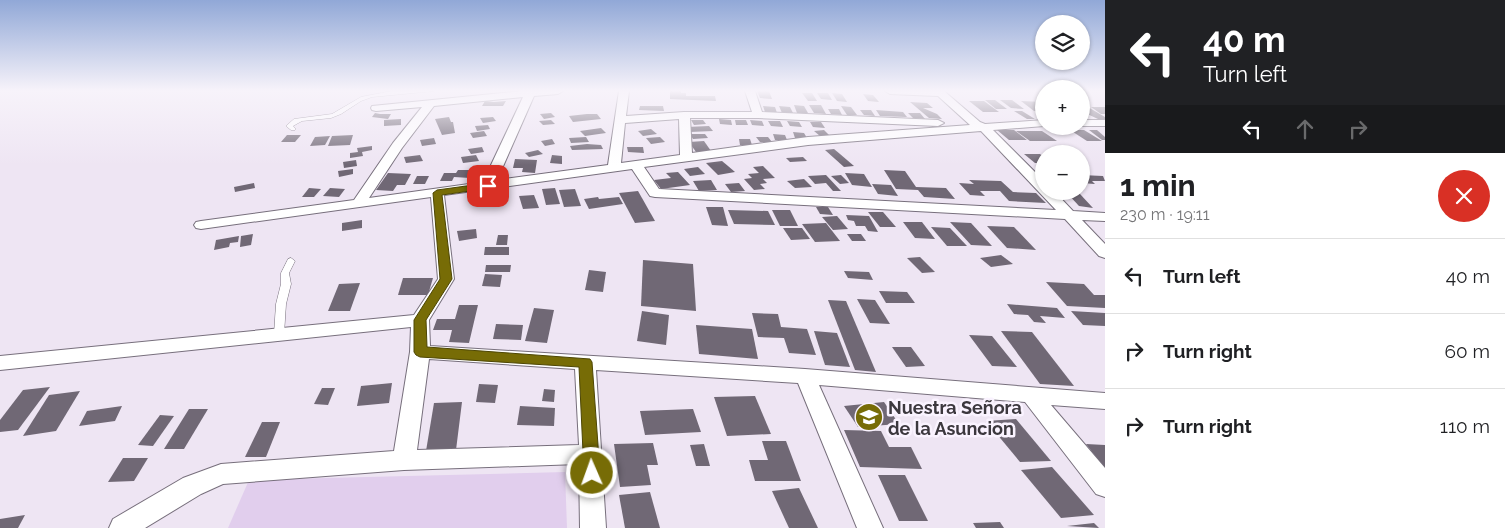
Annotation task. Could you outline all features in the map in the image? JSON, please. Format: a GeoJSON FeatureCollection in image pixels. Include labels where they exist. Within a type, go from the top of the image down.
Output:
{"type":"FeatureCollection","features":[{"type":"Feature","properties":{"kind":"street"},"geometry":{"type":"LineString","coordinates":[[358,204],[418,116]]}},
{"type":"Feature","properties":{"kind":"street"},"geometry":{"type":"LineString","coordinates":[[488,186],[520,116]]}},
{"type":"Feature","properties":{"kind":"street"},"geometry":{"type":"LineString","coordinates":[[614,168],[621,116]]}},
{"type":"Feature","properties":{"kind":"street"},"geometry":{"type":"LineString","coordinates":[[620,120],[676,116]]}},
{"type":"Feature","properties":{"kind":"street"},"geometry":{"type":"LineString","coordinates":[[684,116],[686,158]]}},
{"type":"Feature","properties":{"kind":"street"},"geometry":{"type":"LineString","coordinates":[[770,116],[980,127]]}},
{"type":"Feature","properties":{"kind":"street"},"geometry":{"type":"LineString","coordinates":[[967,116],[1035,180]]}},
{"type":"Feature","properties":{"kind":"street"},"geometry":{"type":"LineString","coordinates":[[1090,123],[1105,123]]}},
{"type":"Feature","properties":{"kind":"street"},"geometry":{"type":"LineString","coordinates":[[200,225],[808,142],[1035,124]]}},
{"type":"Feature","properties":{"kind":"street"},"geometry":{"type":"LineString","coordinates":[[636,165],[654,192],[1105,217]]}},
{"type":"Feature","properties":{"kind":"street"},"geometry":{"type":"LineString","coordinates":[[404,460],[420,352],[420,320],[446,279],[437,193]]}},
{"type":"Feature","properties":{"kind":"street"},"geometry":{"type":"LineString","coordinates":[[1055,200],[1105,253]]}},
{"type":"Feature","properties":{"kind":"street"},"geometry":{"type":"LineString","coordinates":[[0,363],[420,320]]}},
{"type":"Feature","properties":{"kind":"street"},"geometry":{"type":"LineString","coordinates":[[420,352],[805,376],[1105,401]]}},
{"type":"Feature","properties":{"kind":"street"},"geometry":{"type":"LineString","coordinates":[[585,362],[592,454],[593,528]]}},
{"type":"Feature","properties":{"kind":"street"},"geometry":{"type":"LineString","coordinates":[[805,376],[870,528]]}},
{"type":"Feature","properties":{"kind":"street"},"geometry":{"type":"LineString","coordinates":[[1031,395],[1105,486]]}},
{"type":"Feature","properties":{"kind":"street"},"geometry":{"type":"LineString","coordinates":[[122,528],[192,486],[220,474],[404,460],[592,454]]}},
{"type":"Feature","properties":{"kind":"lane"},"geometry":{"type":"LineString","coordinates":[[293,129],[289,126],[293,121],[331,116]]}},
{"type":"Feature","properties":{"kind":"lane"},"geometry":{"type":"LineString","coordinates":[[279,334],[281,304],[286,284],[285,273],[291,261]]}},
{"type":"Feature","properties":{"kind":"shaded area"},"geometry":{"type":"Polygon","coordinates":[[[565,472],[567,528],[228,528],[249,480],[565,472]]]}},
{"type":"Feature","properties":{"kind":"building"},"geometry":{"type":"Polygon","coordinates":[[[373,116],[390,116],[388,119],[372,117],[373,116]]]}},
{"type":"Feature","properties":{"kind":"building"},"geometry":{"type":"Polygon","coordinates":[[[541,116],[555,117],[544,119],[541,116]]]}},
{"type":"Feature","properties":{"kind":"building"},"geometry":{"type":"Polygon","coordinates":[[[569,116],[598,116],[601,119],[573,122],[569,116]]]}},
{"type":"Feature","properties":{"kind":"building"},"geometry":{"type":"Polygon","coordinates":[[[880,116],[906,116],[907,117],[880,116]]]}},
{"type":"Feature","properties":{"kind":"building"},"geometry":{"type":"Polygon","coordinates":[[[911,116],[922,116],[925,119],[913,118],[911,116]]]}},
{"type":"Feature","properties":{"kind":"building"},"geometry":{"type":"Polygon","coordinates":[[[926,116],[939,116],[942,119],[929,118],[926,116]]]}},
{"type":"Feature","properties":{"kind":"building"},"geometry":{"type":"Polygon","coordinates":[[[1022,116],[1030,116],[1035,119],[1027,119],[1022,116]]]}},
{"type":"Feature","properties":{"kind":"building"},"geometry":{"type":"Polygon","coordinates":[[[1091,116],[1103,116],[1105,119],[1098,119],[1091,116]]]}},
{"type":"Feature","properties":{"kind":"building"},"geometry":{"type":"Polygon","coordinates":[[[449,117],[451,122],[453,122],[455,133],[442,135],[435,119],[449,117]]]}},
{"type":"Feature","properties":{"kind":"building"},"geometry":{"type":"Polygon","coordinates":[[[493,117],[496,121],[483,123],[480,118],[493,117]]]}},
{"type":"Feature","properties":{"kind":"building"},"geometry":{"type":"Polygon","coordinates":[[[401,119],[401,125],[384,126],[384,120],[401,119]]]}},
{"type":"Feature","properties":{"kind":"building"},"geometry":{"type":"Polygon","coordinates":[[[719,119],[731,120],[732,125],[720,124],[719,119]]]}},
{"type":"Feature","properties":{"kind":"building"},"geometry":{"type":"Polygon","coordinates":[[[551,120],[555,124],[543,125],[539,121],[551,120]]]}},
{"type":"Feature","properties":{"kind":"building"},"geometry":{"type":"Polygon","coordinates":[[[691,120],[703,120],[706,124],[694,125],[691,120]]]}},
{"type":"Feature","properties":{"kind":"building"},"geometry":{"type":"Polygon","coordinates":[[[735,120],[746,120],[748,125],[736,125],[735,120]]]}},
{"type":"Feature","properties":{"kind":"building"},"geometry":{"type":"Polygon","coordinates":[[[750,120],[762,121],[764,126],[752,125],[750,120]]]}},
{"type":"Feature","properties":{"kind":"building"},"geometry":{"type":"Polygon","coordinates":[[[768,121],[780,121],[783,127],[771,126],[768,121]]]}},
{"type":"Feature","properties":{"kind":"building"},"geometry":{"type":"Polygon","coordinates":[[[787,121],[799,122],[802,127],[790,126],[787,121]]]}},
{"type":"Feature","properties":{"kind":"building"},"geometry":{"type":"Polygon","coordinates":[[[810,122],[821,122],[825,128],[813,127],[810,122]]]}},
{"type":"Feature","properties":{"kind":"building"},"geometry":{"type":"Polygon","coordinates":[[[488,125],[490,129],[477,131],[475,126],[488,125]]]}},
{"type":"Feature","properties":{"kind":"building"},"geometry":{"type":"Polygon","coordinates":[[[709,126],[713,131],[689,132],[686,127],[709,126]]]}},
{"type":"Feature","properties":{"kind":"building"},"geometry":{"type":"Polygon","coordinates":[[[601,128],[606,133],[585,136],[580,131],[601,128]]]}},
{"type":"Feature","properties":{"kind":"building"},"geometry":{"type":"Polygon","coordinates":[[[651,129],[657,134],[643,136],[638,131],[651,129]]]}},
{"type":"Feature","properties":{"kind":"building"},"geometry":{"type":"Polygon","coordinates":[[[824,130],[830,136],[820,136],[814,131],[824,130]]]}},
{"type":"Feature","properties":{"kind":"building"},"geometry":{"type":"Polygon","coordinates":[[[997,130],[1014,130],[1027,140],[1009,140],[997,130]]]}},
{"type":"Feature","properties":{"kind":"building"},"geometry":{"type":"Polygon","coordinates":[[[1090,130],[1097,130],[1105,137],[1105,140],[1102,140],[1090,130]]]}},
{"type":"Feature","properties":{"kind":"building"},"geometry":{"type":"Polygon","coordinates":[[[484,131],[487,136],[473,138],[470,133],[484,131]]]}},
{"type":"Feature","properties":{"kind":"building"},"geometry":{"type":"Polygon","coordinates":[[[1016,131],[1035,131],[1035,135],[1048,135],[1057,141],[1030,141],[1016,131]]]}},
{"type":"Feature","properties":{"kind":"building"},"geometry":{"type":"Polygon","coordinates":[[[793,132],[804,133],[807,138],[795,138],[793,132]]]}},
{"type":"Feature","properties":{"kind":"building"},"geometry":{"type":"Polygon","coordinates":[[[690,134],[705,134],[708,138],[693,139],[690,134]]]}},
{"type":"Feature","properties":{"kind":"building"},"geometry":{"type":"Polygon","coordinates":[[[773,134],[785,135],[787,140],[775,140],[773,134]]]}},
{"type":"Feature","properties":{"kind":"building"},"geometry":{"type":"Polygon","coordinates":[[[1090,134],[1102,141],[1087,141],[1078,135],[1090,134]]]}},
{"type":"Feature","properties":{"kind":"building"},"geometry":{"type":"Polygon","coordinates":[[[287,135],[301,135],[295,142],[281,142],[287,135]]]}},
{"type":"Feature","properties":{"kind":"building"},"geometry":{"type":"Polygon","coordinates":[[[353,135],[350,145],[328,146],[332,136],[353,135]]]}},
{"type":"Feature","properties":{"kind":"building"},"geometry":{"type":"Polygon","coordinates":[[[330,136],[325,145],[310,146],[315,137],[330,136]]]}},
{"type":"Feature","properties":{"kind":"building"},"geometry":{"type":"Polygon","coordinates":[[[586,137],[589,142],[571,143],[569,138],[586,137]]]}},
{"type":"Feature","properties":{"kind":"building"},"geometry":{"type":"Polygon","coordinates":[[[660,137],[665,142],[651,144],[646,138],[660,137]]]}},
{"type":"Feature","properties":{"kind":"building"},"geometry":{"type":"Polygon","coordinates":[[[756,137],[768,137],[772,142],[760,142],[756,137]]]}},
{"type":"Feature","properties":{"kind":"building"},"geometry":{"type":"Polygon","coordinates":[[[434,138],[436,144],[422,146],[420,140],[434,138]]]}},
{"type":"Feature","properties":{"kind":"building"},"geometry":{"type":"Polygon","coordinates":[[[552,139],[555,144],[545,146],[541,141],[552,139]]]}},
{"type":"Feature","properties":{"kind":"building"},"geometry":{"type":"Polygon","coordinates":[[[739,139],[750,139],[752,145],[740,145],[739,139]]]}},
{"type":"Feature","properties":{"kind":"building"},"geometry":{"type":"Polygon","coordinates":[[[704,141],[711,151],[696,152],[689,142],[704,141]]]}},
{"type":"Feature","properties":{"kind":"building"},"geometry":{"type":"Polygon","coordinates":[[[601,145],[603,149],[572,150],[570,146],[601,145]]]}},
{"type":"Feature","properties":{"kind":"building"},"geometry":{"type":"Polygon","coordinates":[[[372,146],[372,150],[362,152],[363,156],[350,158],[350,153],[358,152],[357,148],[372,146]]]}},
{"type":"Feature","properties":{"kind":"building"},"geometry":{"type":"Polygon","coordinates":[[[482,147],[484,152],[471,154],[468,149],[482,147]]]}},
{"type":"Feature","properties":{"kind":"building"},"geometry":{"type":"Polygon","coordinates":[[[627,147],[643,147],[644,153],[628,152],[627,147]]]}},
{"type":"Feature","properties":{"kind":"building"},"geometry":{"type":"Polygon","coordinates":[[[834,149],[854,166],[844,167],[825,150],[834,149]]]}},
{"type":"Feature","properties":{"kind":"building"},"geometry":{"type":"Polygon","coordinates":[[[538,150],[543,154],[529,157],[525,153],[538,150]]]}},
{"type":"Feature","properties":{"kind":"building"},"geometry":{"type":"Polygon","coordinates":[[[1024,154],[1035,154],[1035,163],[1024,154]]]}},
{"type":"Feature","properties":{"kind":"building"},"geometry":{"type":"Polygon","coordinates":[[[420,155],[423,161],[406,163],[404,157],[420,155]]]}},
{"type":"Feature","properties":{"kind":"building"},"geometry":{"type":"Polygon","coordinates":[[[476,155],[479,161],[463,163],[461,157],[476,155]]]}},
{"type":"Feature","properties":{"kind":"building"},"geometry":{"type":"Polygon","coordinates":[[[552,155],[562,156],[562,164],[550,163],[552,155]]]}},
{"type":"Feature","properties":{"kind":"building"},"geometry":{"type":"Polygon","coordinates":[[[803,157],[807,161],[790,162],[786,158],[803,157]]]}},
{"type":"Feature","properties":{"kind":"building"},"geometry":{"type":"Polygon","coordinates":[[[515,159],[537,160],[535,173],[522,172],[523,168],[513,168],[515,159]]]}},
{"type":"Feature","properties":{"kind":"building"},"geometry":{"type":"Polygon","coordinates":[[[356,160],[357,166],[344,168],[343,162],[356,160]]]}},
{"type":"Feature","properties":{"kind":"building"},"geometry":{"type":"Polygon","coordinates":[[[722,161],[735,172],[718,175],[706,163],[722,161]]]}},
{"type":"Feature","properties":{"kind":"building"},"geometry":{"type":"Polygon","coordinates":[[[763,166],[775,178],[763,179],[767,183],[760,184],[765,189],[754,190],[744,179],[752,178],[748,174],[759,173],[753,167],[763,166]]]}},
{"type":"Feature","properties":{"kind":"building"},"geometry":{"type":"Polygon","coordinates":[[[698,167],[705,174],[690,176],[684,169],[698,167]]]}},
{"type":"Feature","properties":{"kind":"building"},"geometry":{"type":"Polygon","coordinates":[[[353,169],[353,174],[339,177],[338,171],[353,169]]]}},
{"type":"Feature","properties":{"kind":"building"},"geometry":{"type":"Polygon","coordinates":[[[458,170],[473,170],[470,178],[454,177],[452,181],[440,181],[444,173],[456,173],[458,170]]]}},
{"type":"Feature","properties":{"kind":"building"},"geometry":{"type":"Polygon","coordinates":[[[884,170],[905,171],[916,187],[946,188],[955,199],[924,197],[918,190],[896,189],[884,170]]]}},
{"type":"Feature","properties":{"kind":"building"},"geometry":{"type":"Polygon","coordinates":[[[678,172],[690,185],[661,189],[654,180],[671,178],[666,173],[678,172]]]}},
{"type":"Feature","properties":{"kind":"building"},"geometry":{"type":"Polygon","coordinates":[[[388,173],[411,174],[405,185],[397,185],[393,191],[376,190],[388,173]]]}},
{"type":"Feature","properties":{"kind":"building"},"geometry":{"type":"Polygon","coordinates":[[[845,173],[864,174],[872,187],[852,185],[845,173]]]}},
{"type":"Feature","properties":{"kind":"building"},"geometry":{"type":"Polygon","coordinates":[[[826,175],[841,191],[833,191],[826,183],[815,184],[808,176],[826,175]]]}},
{"type":"Feature","properties":{"kind":"building"},"geometry":{"type":"Polygon","coordinates":[[[841,175],[849,183],[840,184],[831,176],[841,175]]]}},
{"type":"Feature","properties":{"kind":"building"},"geometry":{"type":"Polygon","coordinates":[[[1090,175],[1103,176],[1105,181],[1092,181],[1095,184],[1090,184],[1090,175]]]}},
{"type":"Feature","properties":{"kind":"building"},"geometry":{"type":"Polygon","coordinates":[[[417,176],[429,176],[425,184],[413,184],[417,176]]]}},
{"type":"Feature","properties":{"kind":"building"},"geometry":{"type":"Polygon","coordinates":[[[804,179],[812,187],[795,188],[787,181],[804,179]]]}},
{"type":"Feature","properties":{"kind":"building"},"geometry":{"type":"Polygon","coordinates":[[[711,180],[717,190],[699,191],[693,181],[711,180]]]}},
{"type":"Feature","properties":{"kind":"building"},"geometry":{"type":"Polygon","coordinates":[[[969,180],[1001,181],[1013,192],[1035,193],[1035,200],[1043,200],[1046,203],[1009,201],[1000,191],[980,191],[985,196],[970,195],[959,183],[974,184],[969,180]]]}},
{"type":"Feature","properties":{"kind":"building"},"geometry":{"type":"Polygon","coordinates":[[[254,183],[255,188],[235,192],[234,187],[254,183]]]}},
{"type":"Feature","properties":{"kind":"building"},"geometry":{"type":"Polygon","coordinates":[[[739,183],[745,191],[731,192],[725,184],[739,183]]]}},
{"type":"Feature","properties":{"kind":"building"},"geometry":{"type":"Polygon","coordinates":[[[872,184],[891,185],[898,196],[878,194],[872,184]]]}},
{"type":"Feature","properties":{"kind":"building"},"geometry":{"type":"Polygon","coordinates":[[[309,188],[321,189],[314,197],[302,197],[309,188]]]}},
{"type":"Feature","properties":{"kind":"building"},"geometry":{"type":"Polygon","coordinates":[[[330,188],[345,189],[339,197],[323,196],[330,188]]]}},
{"type":"Feature","properties":{"kind":"building"},"geometry":{"type":"Polygon","coordinates":[[[555,188],[560,204],[546,205],[542,189],[555,188]]]}},
{"type":"Feature","properties":{"kind":"building"},"geometry":{"type":"Polygon","coordinates":[[[575,189],[581,206],[564,207],[559,190],[575,189]]]}},
{"type":"Feature","properties":{"kind":"building"},"geometry":{"type":"Polygon","coordinates":[[[638,191],[655,221],[635,223],[619,193],[638,191]]]}},
{"type":"Feature","properties":{"kind":"building"},"geometry":{"type":"Polygon","coordinates":[[[534,195],[539,208],[523,209],[519,196],[534,195]]]}},
{"type":"Feature","properties":{"kind":"building"},"geometry":{"type":"Polygon","coordinates":[[[598,197],[599,199],[619,197],[623,204],[589,209],[584,199],[598,197]]]}},
{"type":"Feature","properties":{"kind":"building"},"geometry":{"type":"Polygon","coordinates":[[[1073,200],[1086,200],[1093,208],[1079,206],[1073,200]]]}},
{"type":"Feature","properties":{"kind":"building"},"geometry":{"type":"Polygon","coordinates":[[[706,207],[723,207],[728,226],[712,225],[706,207]]]}},
{"type":"Feature","properties":{"kind":"building"},"geometry":{"type":"Polygon","coordinates":[[[816,207],[828,207],[833,215],[820,214],[816,207]]]}},
{"type":"Feature","properties":{"kind":"building"},"geometry":{"type":"Polygon","coordinates":[[[728,210],[768,211],[775,225],[734,224],[728,210]]]}},
{"type":"Feature","properties":{"kind":"building"},"geometry":{"type":"Polygon","coordinates":[[[772,210],[790,210],[798,226],[780,226],[772,210]]]}},
{"type":"Feature","properties":{"kind":"building"},"geometry":{"type":"Polygon","coordinates":[[[868,212],[883,212],[896,227],[880,227],[868,212]]]}},
{"type":"Feature","properties":{"kind":"building"},"geometry":{"type":"Polygon","coordinates":[[[846,215],[869,216],[878,232],[868,231],[865,226],[856,226],[854,221],[848,220],[846,215]]]}},
{"type":"Feature","properties":{"kind":"building"},"geometry":{"type":"Polygon","coordinates":[[[837,216],[848,229],[833,230],[822,217],[837,216]]]}},
{"type":"Feature","properties":{"kind":"building"},"geometry":{"type":"Polygon","coordinates":[[[362,220],[362,228],[342,231],[342,223],[362,220]]]}},
{"type":"Feature","properties":{"kind":"building"},"geometry":{"type":"Polygon","coordinates":[[[903,222],[922,222],[935,239],[915,238],[903,222]]]}},
{"type":"Feature","properties":{"kind":"building"},"geometry":{"type":"Polygon","coordinates":[[[950,222],[971,223],[992,246],[971,245],[950,222]]]}},
{"type":"Feature","properties":{"kind":"building"},"geometry":{"type":"Polygon","coordinates":[[[826,223],[840,241],[815,242],[802,224],[826,223]]]}},
{"type":"Feature","properties":{"kind":"building"},"geometry":{"type":"Polygon","coordinates":[[[987,226],[1014,227],[1036,250],[1007,248],[987,226]]]}},
{"type":"Feature","properties":{"kind":"building"},"geometry":{"type":"Polygon","coordinates":[[[931,227],[950,228],[967,246],[947,246],[931,227]]]}},
{"type":"Feature","properties":{"kind":"building"},"geometry":{"type":"Polygon","coordinates":[[[783,228],[802,228],[810,239],[791,240],[783,228]]]}},
{"type":"Feature","properties":{"kind":"building"},"geometry":{"type":"Polygon","coordinates":[[[476,229],[477,238],[459,241],[457,231],[476,229]]]}},
{"type":"Feature","properties":{"kind":"building"},"geometry":{"type":"Polygon","coordinates":[[[253,234],[251,245],[240,247],[241,236],[253,234]]]}},
{"type":"Feature","properties":{"kind":"building"},"geometry":{"type":"Polygon","coordinates":[[[847,234],[861,234],[866,241],[852,241],[847,234]]]}},
{"type":"Feature","properties":{"kind":"building"},"geometry":{"type":"Polygon","coordinates":[[[498,235],[508,235],[507,245],[496,245],[498,235]]]}},
{"type":"Feature","properties":{"kind":"building"},"geometry":{"type":"Polygon","coordinates":[[[239,236],[238,242],[230,243],[229,247],[214,250],[216,240],[239,236]]]}},
{"type":"Feature","properties":{"kind":"building"},"geometry":{"type":"Polygon","coordinates":[[[485,247],[509,247],[509,255],[484,255],[485,247]]]}},
{"type":"Feature","properties":{"kind":"building"},"geometry":{"type":"Polygon","coordinates":[[[1001,255],[1013,264],[991,267],[980,258],[1001,255]]]}},
{"type":"Feature","properties":{"kind":"building"},"geometry":{"type":"Polygon","coordinates":[[[920,257],[935,272],[922,273],[907,258],[920,257]]]}},
{"type":"Feature","properties":{"kind":"building"},"geometry":{"type":"Polygon","coordinates":[[[643,260],[693,264],[696,311],[641,306],[643,260]]]}},
{"type":"Feature","properties":{"kind":"building"},"geometry":{"type":"Polygon","coordinates":[[[486,265],[511,265],[510,272],[485,272],[486,265]]]}},
{"type":"Feature","properties":{"kind":"building"},"geometry":{"type":"Polygon","coordinates":[[[589,270],[606,272],[603,292],[585,290],[589,270]]]}},
{"type":"Feature","properties":{"kind":"building"},"geometry":{"type":"Polygon","coordinates":[[[844,271],[869,272],[873,280],[848,278],[844,271]]]}},
{"type":"Feature","properties":{"kind":"building"},"geometry":{"type":"Polygon","coordinates":[[[485,274],[502,275],[500,287],[482,286],[485,274]]]}},
{"type":"Feature","properties":{"kind":"building"},"geometry":{"type":"Polygon","coordinates":[[[403,278],[433,278],[428,295],[398,295],[403,278]]]}},
{"type":"Feature","properties":{"kind":"building"},"geometry":{"type":"Polygon","coordinates":[[[1046,282],[1084,284],[1094,295],[1105,295],[1105,308],[1067,306],[1046,282]]]}},
{"type":"Feature","properties":{"kind":"building"},"geometry":{"type":"Polygon","coordinates":[[[360,283],[350,311],[328,311],[339,284],[360,283]]]}},
{"type":"Feature","properties":{"kind":"building"},"geometry":{"type":"Polygon","coordinates":[[[879,291],[907,292],[915,303],[886,303],[879,291]]]}},
{"type":"Feature","properties":{"kind":"building"},"geometry":{"type":"Polygon","coordinates":[[[857,299],[875,300],[890,324],[870,323],[857,299]]]}},
{"type":"Feature","properties":{"kind":"building"},"geometry":{"type":"Polygon","coordinates":[[[828,300],[846,301],[876,372],[855,370],[828,300]]]}},
{"type":"Feature","properties":{"kind":"building"},"geometry":{"type":"Polygon","coordinates":[[[1007,304],[1057,308],[1065,318],[1040,316],[1046,323],[1034,322],[1028,315],[1014,314],[1007,304]]]}},
{"type":"Feature","properties":{"kind":"building"},"geometry":{"type":"Polygon","coordinates":[[[459,305],[478,305],[469,343],[449,342],[452,330],[433,330],[437,319],[455,319],[459,305]]]}},
{"type":"Feature","properties":{"kind":"building"},"geometry":{"type":"Polygon","coordinates":[[[534,308],[554,310],[547,343],[525,341],[534,308]]]}},
{"type":"Feature","properties":{"kind":"building"},"geometry":{"type":"Polygon","coordinates":[[[642,311],[669,315],[666,345],[637,341],[642,311]]]}},
{"type":"Feature","properties":{"kind":"building"},"geometry":{"type":"Polygon","coordinates":[[[1071,311],[1105,313],[1105,326],[1083,325],[1071,311]]]}},
{"type":"Feature","properties":{"kind":"building"},"geometry":{"type":"Polygon","coordinates":[[[752,313],[778,314],[781,327],[807,329],[816,355],[789,353],[784,338],[758,337],[752,313]]]}},
{"type":"Feature","properties":{"kind":"building"},"geometry":{"type":"Polygon","coordinates":[[[496,324],[523,325],[521,340],[493,339],[496,324]]]}},
{"type":"Feature","properties":{"kind":"building"},"geometry":{"type":"Polygon","coordinates":[[[696,325],[752,329],[758,359],[699,354],[696,325]]]}},
{"type":"Feature","properties":{"kind":"building"},"geometry":{"type":"Polygon","coordinates":[[[814,331],[837,333],[850,367],[825,365],[814,331]]]}},
{"type":"Feature","properties":{"kind":"building"},"geometry":{"type":"Polygon","coordinates":[[[1001,331],[1032,332],[1074,386],[1040,384],[1001,331]]]}},
{"type":"Feature","properties":{"kind":"building"},"geometry":{"type":"Polygon","coordinates":[[[969,335],[992,336],[1017,367],[992,366],[969,335]]]}},
{"type":"Feature","properties":{"kind":"building"},"geometry":{"type":"Polygon","coordinates":[[[892,347],[911,347],[925,366],[906,367],[892,347]]]}},
{"type":"Feature","properties":{"kind":"building"},"geometry":{"type":"Polygon","coordinates":[[[392,383],[389,403],[357,406],[361,386],[392,383]]]}},
{"type":"Feature","properties":{"kind":"building"},"geometry":{"type":"Polygon","coordinates":[[[479,384],[498,385],[495,403],[476,402],[479,384]]]}},
{"type":"Feature","properties":{"kind":"building"},"geometry":{"type":"Polygon","coordinates":[[[50,387],[18,430],[0,432],[0,420],[23,390],[50,387]]]}},
{"type":"Feature","properties":{"kind":"building"},"geometry":{"type":"Polygon","coordinates":[[[322,388],[335,388],[328,405],[314,404],[322,388]]]}},
{"type":"Feature","properties":{"kind":"building"},"geometry":{"type":"Polygon","coordinates":[[[544,389],[555,390],[554,402],[542,401],[544,389]]]}},
{"type":"Feature","properties":{"kind":"building"},"geometry":{"type":"Polygon","coordinates":[[[80,391],[56,431],[23,436],[49,395],[80,391]]]}},
{"type":"Feature","properties":{"kind":"building"},"geometry":{"type":"Polygon","coordinates":[[[755,396],[771,434],[727,436],[714,397],[755,396]]]}},
{"type":"Feature","properties":{"kind":"building"},"geometry":{"type":"Polygon","coordinates":[[[462,402],[456,450],[426,451],[434,403],[462,402]]]}},
{"type":"Feature","properties":{"kind":"building"},"geometry":{"type":"Polygon","coordinates":[[[884,402],[899,424],[858,427],[844,406],[884,402]]]}},
{"type":"Feature","properties":{"kind":"building"},"geometry":{"type":"Polygon","coordinates":[[[122,406],[115,421],[79,426],[87,411],[122,406]]]}},
{"type":"Feature","properties":{"kind":"building"},"geometry":{"type":"Polygon","coordinates":[[[520,406],[555,408],[554,426],[517,425],[520,406]]]}},
{"type":"Feature","properties":{"kind":"building"},"geometry":{"type":"Polygon","coordinates":[[[189,409],[208,409],[184,449],[164,449],[189,409]]]}},
{"type":"Feature","properties":{"kind":"building"},"geometry":{"type":"Polygon","coordinates":[[[693,409],[701,432],[645,435],[640,411],[693,409]]]}},
{"type":"Feature","properties":{"kind":"building"},"geometry":{"type":"Polygon","coordinates":[[[160,415],[174,416],[153,446],[138,445],[160,415]]]}},
{"type":"Feature","properties":{"kind":"building"},"geometry":{"type":"Polygon","coordinates":[[[1016,419],[1051,461],[1020,462],[986,421],[1016,419]]]}},
{"type":"Feature","properties":{"kind":"building"},"geometry":{"type":"Polygon","coordinates":[[[262,422],[280,422],[266,457],[245,457],[262,422]]]}},
{"type":"Feature","properties":{"kind":"building"},"geometry":{"type":"Polygon","coordinates":[[[844,430],[881,431],[889,447],[911,447],[922,469],[860,467],[844,430]]]}},
{"type":"Feature","properties":{"kind":"building"},"geometry":{"type":"Polygon","coordinates":[[[762,441],[786,441],[801,481],[755,481],[749,460],[768,460],[762,441]]]}},
{"type":"Feature","properties":{"kind":"building"},"geometry":{"type":"Polygon","coordinates":[[[653,443],[658,465],[647,465],[651,485],[620,487],[614,444],[653,443]]]}},
{"type":"Feature","properties":{"kind":"building"},"geometry":{"type":"Polygon","coordinates":[[[704,444],[710,466],[696,466],[690,445],[704,444]]]}},
{"type":"Feature","properties":{"kind":"building"},"geometry":{"type":"Polygon","coordinates":[[[1086,444],[1105,445],[1105,469],[1086,444]]]}},
{"type":"Feature","properties":{"kind":"building"},"geometry":{"type":"Polygon","coordinates":[[[123,458],[148,458],[134,481],[108,482],[123,458]]]}},
{"type":"Feature","properties":{"kind":"building"},"geometry":{"type":"Polygon","coordinates":[[[1052,467],[1094,515],[1061,518],[1021,470],[1052,467]]]}},
{"type":"Feature","properties":{"kind":"building"},"geometry":{"type":"Polygon","coordinates":[[[878,475],[905,475],[928,521],[899,521],[878,475]]]}},
{"type":"Feature","properties":{"kind":"building"},"geometry":{"type":"Polygon","coordinates":[[[799,488],[818,528],[789,528],[772,491],[799,488]]]}},
{"type":"Feature","properties":{"kind":"building"},"geometry":{"type":"Polygon","coordinates":[[[650,492],[660,528],[625,528],[619,495],[650,492]]]}},
{"type":"Feature","properties":{"kind":"building"},"geometry":{"type":"Polygon","coordinates":[[[25,515],[18,528],[0,528],[0,519],[25,515]]]}},
{"type":"Feature","properties":{"kind":"building"},"geometry":{"type":"Polygon","coordinates":[[[1000,522],[1004,528],[976,528],[973,523],[1000,522]]]}},
{"type":"Feature","properties":{"kind":"building"},"geometry":{"type":"Polygon","coordinates":[[[1094,523],[1099,528],[1067,526],[1094,523]]]}},
{"type":"Feature","properties":{"kind":"place","name":"Nuestra Señora de la Asuncion"},"geometry":{"type":"Point","coordinates":[869,417]}},
{"type":"Feature","properties":{"kind":"route"},"geometry":{"type":"LineString","coordinates":[[488,186],[437,193],[446,279],[420,320],[420,352],[585,362],[592,473]]}}]}
